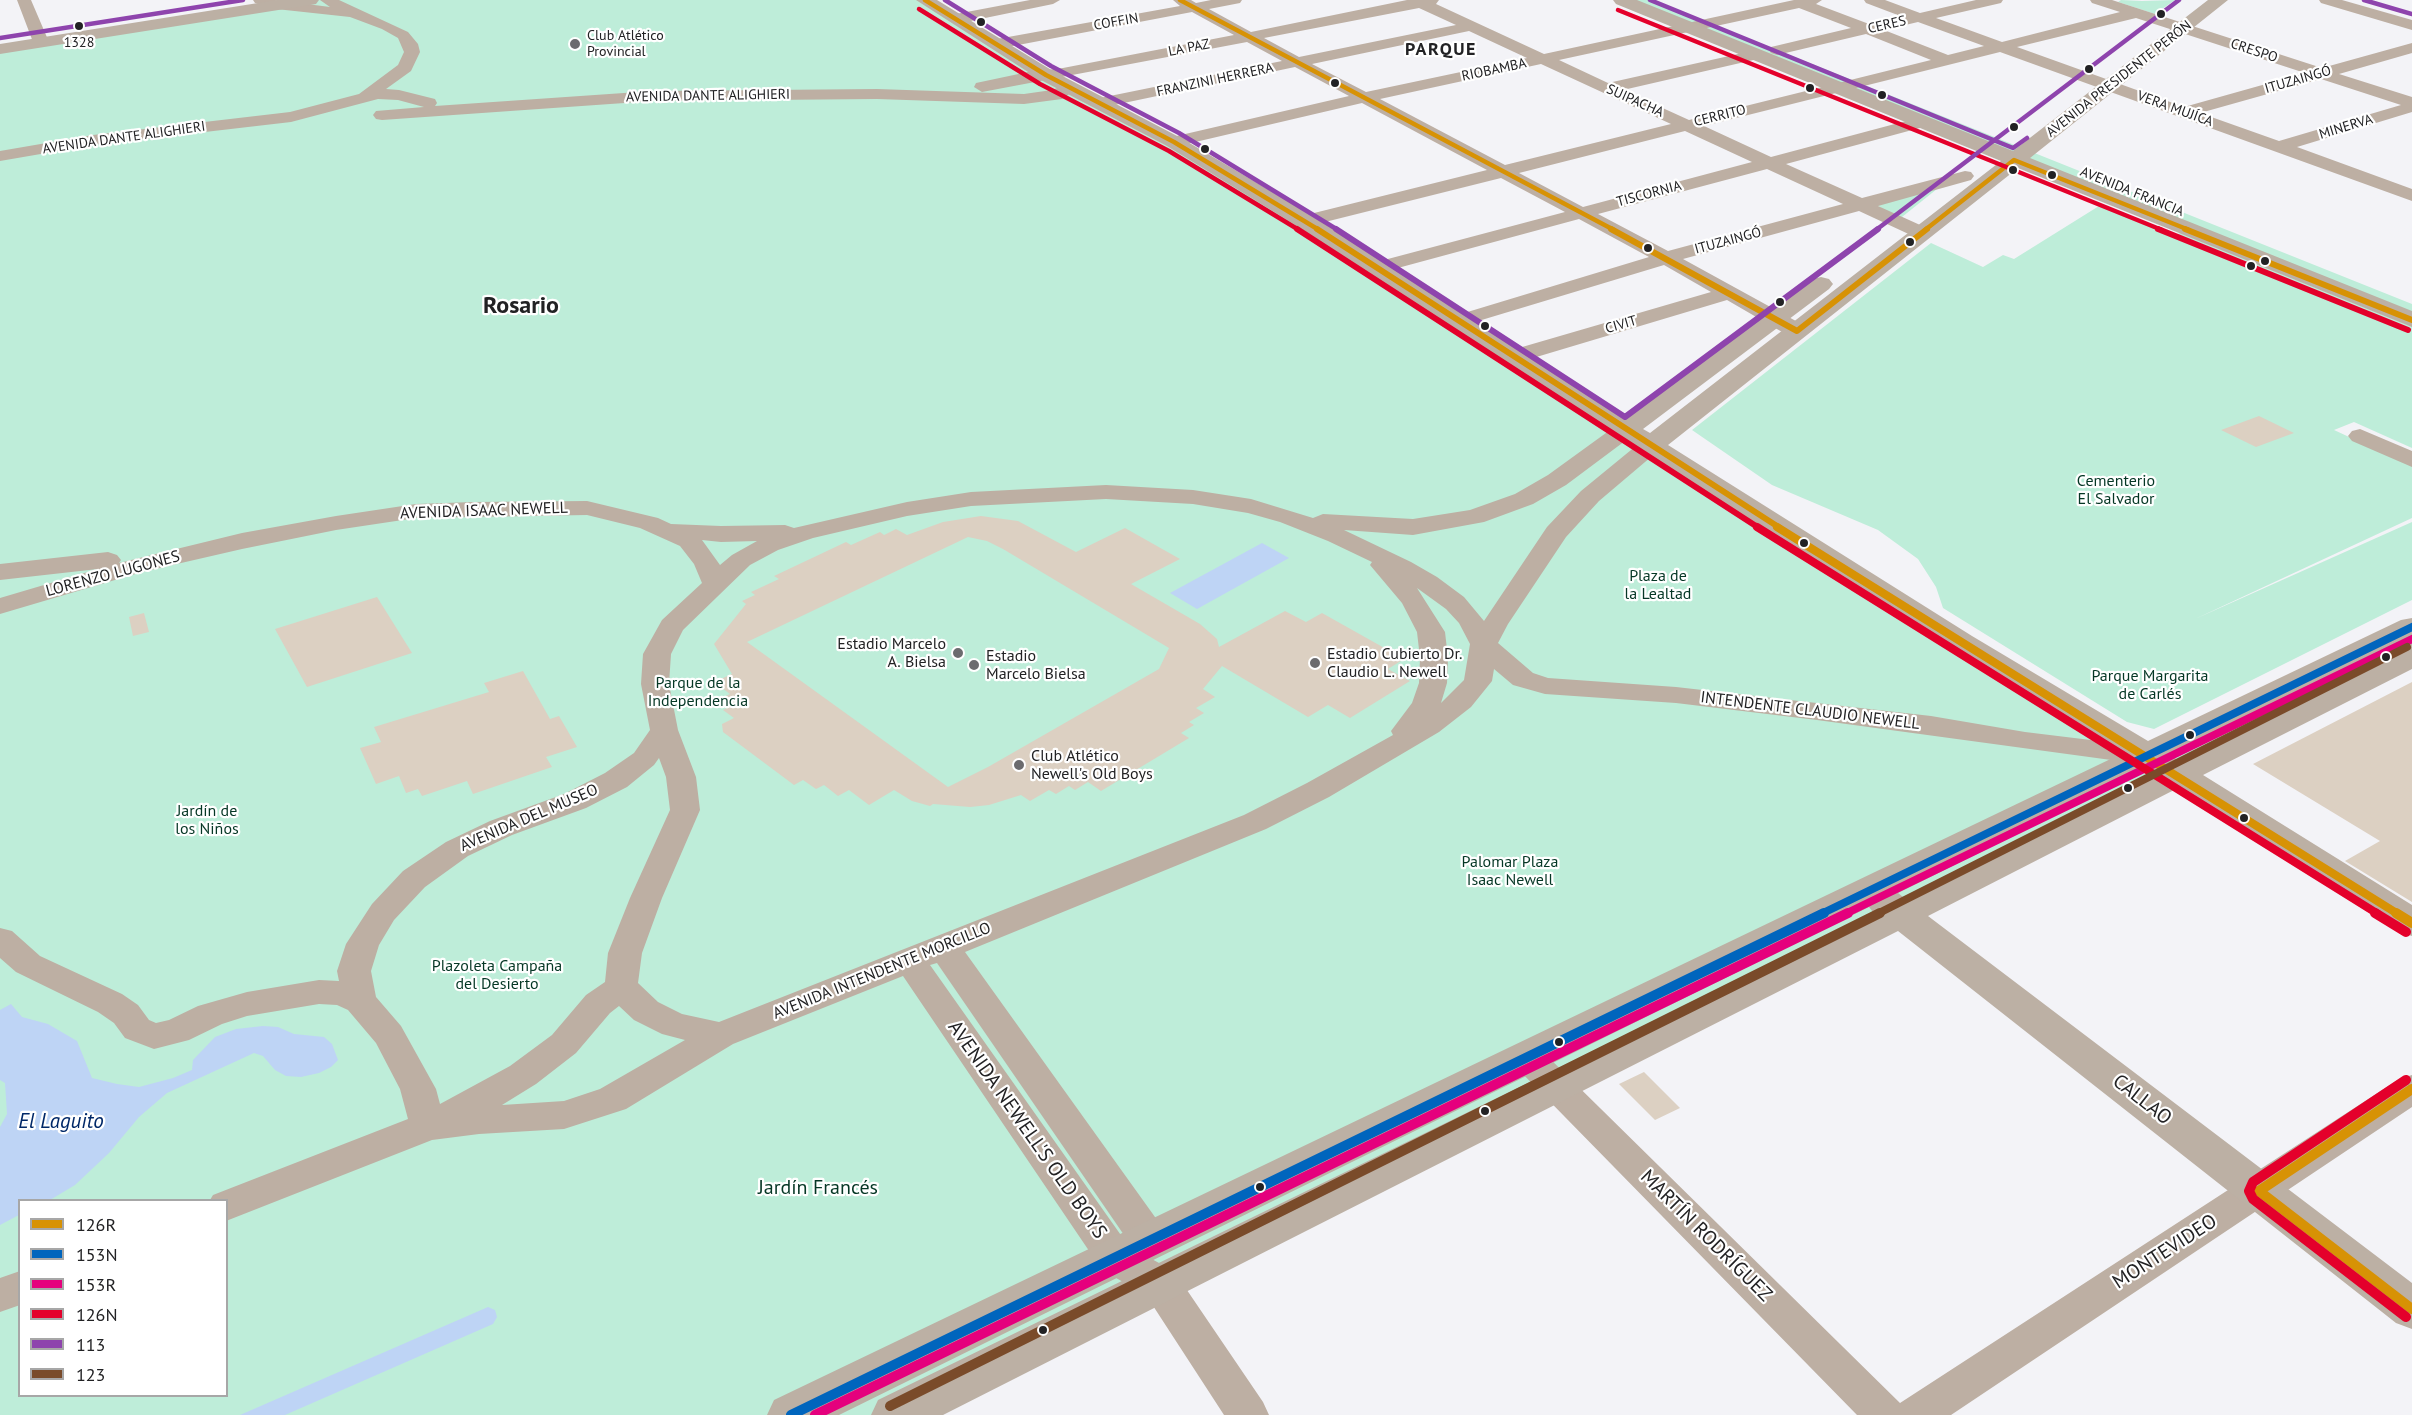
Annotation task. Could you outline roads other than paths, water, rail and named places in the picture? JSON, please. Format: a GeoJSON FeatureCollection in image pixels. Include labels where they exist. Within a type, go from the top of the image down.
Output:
{"type":"FeatureCollection","features":[{"type":"Feature","properties":{"kind":"main road"},"geometry":{"type":"LineString","coordinates":[[0,49],[40,39],[268,2],[310,0]]}},
{"type":"Feature","properties":{"kind":"main road"},"geometry":{"type":"LineString","coordinates":[[925,0],[1046,75],[1174,142],[1305,221],[1650,446],[1961,643],[2162,765],[2412,923]]}},
{"type":"Feature","properties":{"kind":"main road","name":"AVENIDA FRANCIA"},"geometry":{"type":"LineString","coordinates":[[1622,0],[1921,122],[2012,152]]}},
{"type":"Feature","properties":{"kind":"main road","name":"AVENIDA FRANCIA"},"geometry":{"type":"LineString","coordinates":[[1652,0],[1858,83],[2012,152],[2412,304]]}},
{"type":"Feature","properties":{"kind":"main road","name":"AVENIDA PRESIDENTE PERÓN"},"geometry":{"type":"LineString","coordinates":[[2175,25],[2196,0]]}},
{"type":"Feature","properties":{"kind":"main road","name":"AVENIDA PRESIDENTE PERÓN"},"geometry":{"type":"LineString","coordinates":[[1625,429],[1786,324],[2175,25],[2219,0]]}},
{"type":"Feature","properties":{"kind":"main road"},"geometry":{"type":"LineString","coordinates":[[0,42],[40,39]]}},
{"type":"Feature","properties":{"kind":"main road","name":"AVENIDA PRESIDENTE PERÓN"},"geometry":{"type":"LineString","coordinates":[[1912,228],[1965,176],[2012,152]]}},
{"type":"Feature","properties":{"kind":"main road","name":"AVENIDA FRANCIA"},"geometry":{"type":"LineString","coordinates":[[2123,196],[2412,320]]}},
{"type":"Feature","properties":{"kind":"main road"},"geometry":{"type":"LineString","coordinates":[[2338,289],[2364,285]]}},
{"type":"Feature","properties":{"kind":"main road","name":"AVENIDA PRESIDENTE PERÓN"},"geometry":{"type":"LineString","coordinates":[[1650,446],[1786,324]]}},
{"type":"Feature","properties":{"kind":"main road"},"geometry":{"type":"LineString","coordinates":[[791,1415],[1143,1261],[1543,1072],[2406,644]]}},
{"type":"Feature","properties":{"kind":"main road","name":"CALLAO"},"geometry":{"type":"LineString","coordinates":[[1886,902],[2412,1309]]}},
{"type":"Feature","properties":{"kind":"main road"},"geometry":{"type":"LineString","coordinates":[[895,1415],[1143,1261]]}},
{"type":"Feature","properties":{"kind":"street"},"geometry":{"type":"LineString","coordinates":[[24,0],[40,39]]}},
{"type":"Feature","properties":{"kind":"street"},"geometry":{"type":"LineString","coordinates":[[327,0],[357,15],[387,26],[403,35],[410,44],[412,52],[405,68],[403,96],[409,102],[404,108],[382,115]]}},
{"type":"Feature","properties":{"kind":"street"},"geometry":{"type":"LineString","coordinates":[[956,19],[1053,0]]}},
{"type":"Feature","properties":{"kind":"street"},"geometry":{"type":"LineString","coordinates":[[1180,0],[1786,324]]}},
{"type":"Feature","properties":{"kind":"street","name":"COFFIN"},"geometry":{"type":"LineString","coordinates":[[997,44],[1235,0]]}},
{"type":"Feature","properties":{"kind":"street","name":"VERA MUJÍCA"},"geometry":{"type":"LineString","coordinates":[[1871,0],[2412,195]]}},
{"type":"Feature","properties":{"kind":"street","name":"CERES"},"geometry":{"type":"LineString","coordinates":[[1777,50],[1996,0]]}},
{"type":"Feature","properties":{"kind":"street","name":"CRESPO"},"geometry":{"type":"LineString","coordinates":[[2097,0],[2322,73],[2412,105]]}},
{"type":"Feature","properties":{"kind":"street"},"geometry":{"type":"LineString","coordinates":[[2326,0],[2412,25]]}},
{"type":"Feature","properties":{"kind":"street"},"geometry":{"type":"LineString","coordinates":[[2354,8],[2384,0]]}},
{"type":"Feature","properties":{"kind":"street","name":"SUIPACHA"},"geometry":{"type":"LineString","coordinates":[[1424,1],[1545,60],[1912,228]]}},
{"type":"Feature","properties":{"kind":"street","name":"LA PAZ"},"geometry":{"type":"LineString","coordinates":[[1046,75],[1424,1]]}},
{"type":"Feature","properties":{"kind":"street"},"geometry":{"type":"LineString","coordinates":[[268,2],[357,15]]}},
{"type":"Feature","properties":{"kind":"street"},"geometry":{"type":"LineString","coordinates":[[1807,2],[1867,30],[1946,60]]}},
{"type":"Feature","properties":{"kind":"street","name":"RIOBAMBA"},"geometry":{"type":"LineString","coordinates":[[1174,142],[1363,98],[1807,2]]}},
{"type":"Feature","properties":{"kind":"street","name":"CERRITO"},"geometry":{"type":"LineString","coordinates":[[1305,221],[2136,12]]}},
{"type":"Feature","properties":{"kind":"street","name":"FRANZINI HERRERA"},"geometry":{"type":"LineString","coordinates":[[1100,103],[1472,26]]}},
{"type":"Feature","properties":{"kind":"street","name":"ITUZAINGÓ"},"geometry":{"type":"LineString","coordinates":[[2184,112],[2412,48]]}},
{"type":"Feature","properties":{"kind":"street"},"geometry":{"type":"LineString","coordinates":[[1608,88],[1756,55]]}},
{"type":"Feature","properties":{"kind":"street"},"geometry":{"type":"LineString","coordinates":[[366,96],[405,68]]}},
{"type":"Feature","properties":{"kind":"street","name":"AVENIDA DANTE ALIGHIERI"},"geometry":{"type":"LineString","coordinates":[[948,94],[1046,75]]}},
{"type":"Feature","properties":{"kind":"street","name":"AVENIDA DANTE ALIGHIERI"},"geometry":{"type":"LineString","coordinates":[[925,95],[1027,86],[1070,88]]}},
{"type":"Feature","properties":{"kind":"street","name":"AVENIDA DANTE ALIGHIERI"},"geometry":{"type":"LineString","coordinates":[[248,123],[665,95],[925,95],[1042,98],[1056,95],[1070,88]]}},
{"type":"Feature","properties":{"kind":"street","name":"AVENIDA DANTE ALIGHIERI"},"geometry":{"type":"LineString","coordinates":[[0,156],[105,139],[248,123],[312,113],[366,96],[403,96],[433,104],[491,106]]}},
{"type":"Feature","properties":{"kind":"street"},"geometry":{"type":"LineString","coordinates":[[346,103],[344,110],[360,116]]}},
{"type":"Feature","properties":{"kind":"street","name":"MINERVA"},"geometry":{"type":"LineString","coordinates":[[2279,147],[2412,105]]}},
{"type":"Feature","properties":{"kind":"street","name":"TISCORNIA"},"geometry":{"type":"LineString","coordinates":[[1376,268],[1921,122]]}},
{"type":"Feature","properties":{"kind":"street","name":"ITUZAINGÓ"},"geometry":{"type":"LineString","coordinates":[[1458,321],[1666,258],[1965,176]]}},
{"type":"Feature","properties":{"kind":"street"},"geometry":{"type":"LineString","coordinates":[[2385,185],[2412,176]]}},
{"type":"Feature","properties":{"kind":"street","name":"CIVIT"},"geometry":{"type":"LineString","coordinates":[[1513,357],[1729,293]]}},
{"type":"Feature","properties":{"kind":"street"},"geometry":{"type":"LineString","coordinates":[[0,939],[28,964],[110,1003],[126,1014],[136,1029],[154,1036],[177,1031],[210,1015],[247,1004],[319,992],[342,993],[360,1000],[389,1035],[418,1089],[428,1126],[486,1097],[523,1075],[564,1044],[598,1004],[621,987],[625,953],[646,898],[685,810],[681,777],[664,730],[655,684],[657,654],[672,626],[715,582],[741,560],[769,545],[806,532],[907,509],[971,499],[1017,495],[1106,492],[1193,497],[1251,506],[1289,517],[1348,525],[1413,527],[1475,517],[1524,499],[1557,480],[1625,429]]}},
{"type":"Feature","properties":{"kind":"street"},"geometry":{"type":"LineString","coordinates":[[2360,436],[2412,460]]}},
{"type":"Feature","properties":{"kind":"street"},"geometry":{"type":"LineString","coordinates":[[1484,644],[1518,586],[1556,532],[1590,496],[1650,446]]}},
{"type":"Feature","properties":{"kind":"street","name":"AVENIDA ISAAC NEWELL"},"geometry":{"type":"LineString","coordinates":[[226,544],[416,511],[587,508],[649,523],[689,541],[706,562],[715,582]]}},
{"type":"Feature","properties":{"kind":"street","name":"INTENDENTE CLAUDIO NEWELL"},"geometry":{"type":"LineString","coordinates":[[1289,517],[1411,572],[1455,603],[1470,620],[1484,644],[1506,666],[1523,679],[1545,686],[1676,695],[1931,725],[2162,765]]}},
{"type":"Feature","properties":{"kind":"street","name":"AVENIDA ISAAC NEWELL"},"geometry":{"type":"LineString","coordinates":[[670,531],[720,534],[806,532]]}},
{"type":"Feature","properties":{"kind":"street"},"geometry":{"type":"LineString","coordinates":[[0,572],[226,544]]}},
{"type":"Feature","properties":{"kind":"street","name":"LORENZO LUGONES"},"geometry":{"type":"LineString","coordinates":[[0,606],[135,566],[226,544]]}},
{"type":"Feature","properties":{"kind":"street"},"geometry":{"type":"LineString","coordinates":[[1366,550],[1395,576],[1414,602],[1431,632],[1434,658],[1433,683],[1426,705],[1411,725],[1379,756]]}},
{"type":"Feature","properties":{"kind":"street","name":"AVENIDA INTENDENTE MORCILLO"},"geometry":{"type":"LineString","coordinates":[[228,1205],[428,1126],[478,1120],[564,1115],[613,1099],[721,1035],[1255,822],[1379,756],[1429,726],[1461,701],[1478,681],[1484,644]]}},
{"type":"Feature","properties":{"kind":"street","name":"AVENIDA DEL MUSEO"},"geometry":{"type":"LineString","coordinates":[[360,1000],[354,971],[363,944],[383,912],[414,879],[457,849],[501,828],[575,801],[616,780],[644,759],[664,730]]}},
{"type":"Feature","properties":{"kind":"street","name":"AVENIDA NEWELL'S OLD BOYS"},"geometry":{"type":"LineString","coordinates":[[943,946],[1143,1261]]}},
{"type":"Feature","properties":{"kind":"street","name":"AVENIDA NEWELL'S OLD BOYS"},"geometry":{"type":"LineString","coordinates":[[909,960],[1143,1261]]}},
{"type":"Feature","properties":{"kind":"street"},"geometry":{"type":"LineString","coordinates":[[621,987],[646,1011],[674,1025],[721,1035]]}},
{"type":"Feature","properties":{"kind":"street","name":"MARTÍN RODRÍGUEZ"},"geometry":{"type":"LineString","coordinates":[[1543,1072],[1885,1415]]}},
{"type":"Feature","properties":{"kind":"street","name":"MONTEVIDEO"},"geometry":{"type":"LineString","coordinates":[[1917,1415],[2412,1089]]}},
{"type":"Feature","properties":{"kind":"street"},"geometry":{"type":"LineString","coordinates":[[1143,1261],[1248,1415]]}},
{"type":"Feature","properties":{"kind":"street"},"geometry":{"type":"LineString","coordinates":[[0,1295],[18,1288]]}},
{"type":"Feature","properties":{"kind":"water"},"geometry":{"type":"Polygon","coordinates":[[[1262,543],[1289,558],[1197,609],[1170,593],[1262,543]]]}},
{"type":"Feature","properties":{"kind":"water","name":"El Laguito"},"geometry":{"type":"Polygon","coordinates":[[[11,1004],[22,1017],[48,1024],[77,1041],[92,1078],[117,1084],[139,1087],[173,1078],[192,1070],[193,1060],[215,1037],[236,1029],[263,1026],[278,1027],[294,1034],[324,1037],[332,1044],[338,1060],[331,1067],[319,1073],[301,1077],[286,1076],[275,1070],[263,1056],[254,1053],[167,1093],[139,1117],[109,1153],[75,1185],[52,1199],[18,1199],[18,1216],[0,1225],[0,1127],[7,1114],[5,1083],[0,1080],[0,1010],[11,1004]]]}},
{"type":"Feature","properties":{"kind":"water"},"geometry":{"type":"Polygon","coordinates":[[[488,1307],[495,1310],[497,1317],[493,1324],[285,1415],[240,1415],[488,1307]]]}},
{"type":"Feature","properties":{"kind":"place","name":"1328"},"geometry":{"type":"Point","coordinates":[79,26]}},
{"type":"Feature","properties":{"kind":"place","name":"Club Atlético Provincial"},"geometry":{"type":"Point","coordinates":[575,44]}},
{"type":"Feature","properties":{"kind":"place","name":"Estadio Marcelo A. Bielsa"},"geometry":{"type":"Point","coordinates":[958,653]}},
{"type":"Feature","properties":{"kind":"place","name":"Estadio Cubierto Dr. Claudio L. Newell"},"geometry":{"type":"Point","coordinates":[1315,663]}},
{"type":"Feature","properties":{"kind":"place","name":"Estadio Marcelo Bielsa"},"geometry":{"type":"Point","coordinates":[974,665]}},
{"type":"Feature","properties":{"kind":"place","name":"Club Atlético Newell's Old Boys"},"geometry":{"type":"Point","coordinates":[1019,765]}},
{"type":"Feature","properties":{"kind":"district","name":"PARQUE"},"geometry":{"type":"Point","coordinates":[1441,50]}},
{"type":"Feature","properties":{"kind":"district","name":"Rosario"},"geometry":{"type":"Point","coordinates":[521,306]}},
{"type":"Feature","properties":{"kind":"park label","name":"Cementerio El Salvador"},"geometry":{"type":"Point","coordinates":[2116,490]}},
{"type":"Feature","properties":{"kind":"park label","name":"Plaza de la Lealtad"},"geometry":{"type":"Point","coordinates":[1658,585]}},
{"type":"Feature","properties":{"kind":"park label","name":"Parque Margarita de Carlés"},"geometry":{"type":"Point","coordinates":[2150,685]}},
{"type":"Feature","properties":{"kind":"park label","name":"Parque de la Independencia"},"geometry":{"type":"Point","coordinates":[698,692]}},
{"type":"Feature","properties":{"kind":"park label","name":"Jardín de los Niños"},"geometry":{"type":"Point","coordinates":[207,820]}},
{"type":"Feature","properties":{"kind":"park label","name":"Palomar Plaza Isaac Newell"},"geometry":{"type":"Point","coordinates":[1510,871]}},
{"type":"Feature","properties":{"kind":"park label","name":"Plazoleta Campaña del Desierto"},"geometry":{"type":"Point","coordinates":[497,975]}},
{"type":"Feature","properties":{"kind":"park label","name":"Jardín Francés"},"geometry":{"type":"Point","coordinates":[818,1188]}}]}
